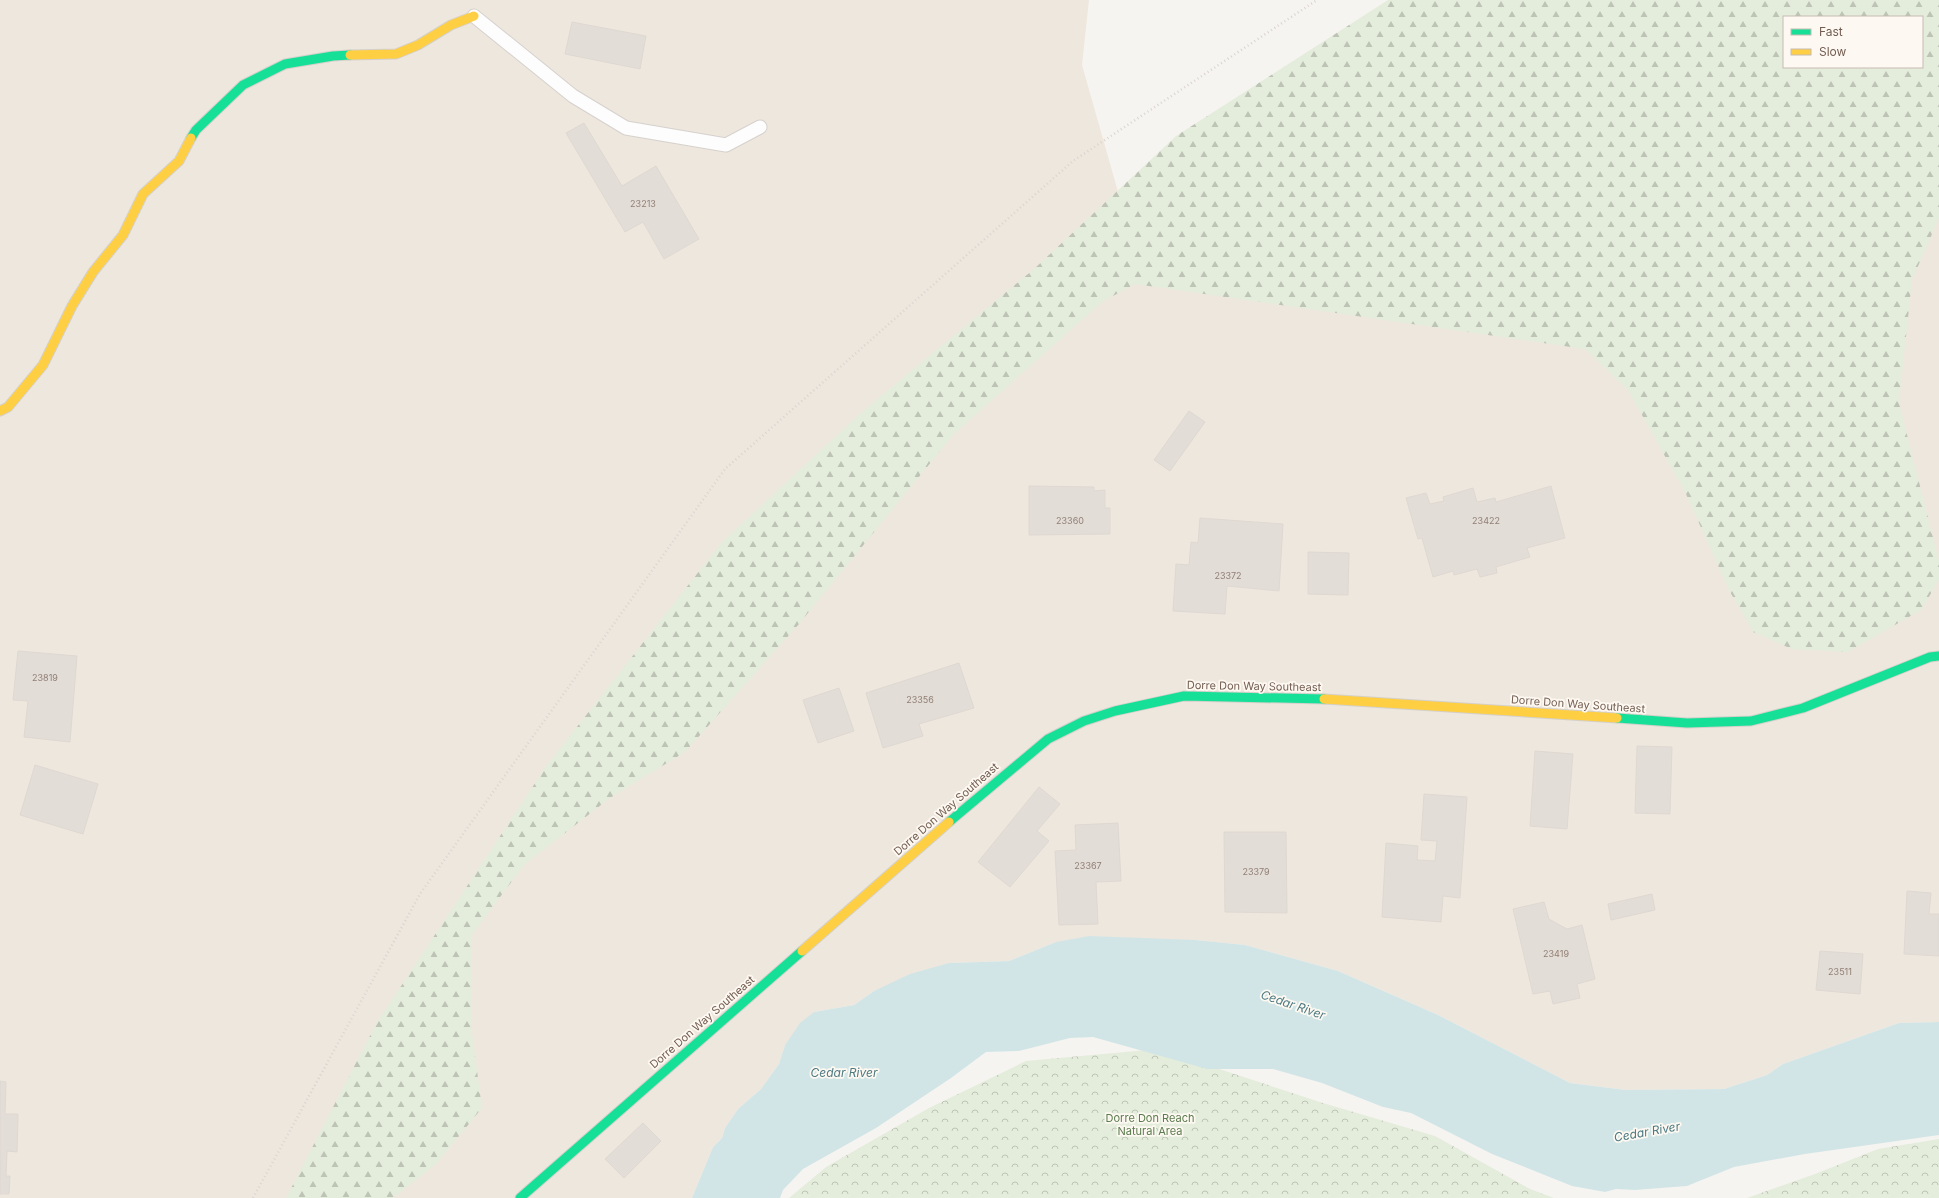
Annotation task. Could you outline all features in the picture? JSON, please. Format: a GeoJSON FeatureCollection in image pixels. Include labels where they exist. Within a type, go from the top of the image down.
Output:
{"type":"FeatureCollection","features":[{"type":"Feature","properties":{"kind":"street"},"geometry":{"type":"LineString","coordinates":[[0,411],[8,407],[43,365],[72,306],[93,272],[123,235],[143,194],[179,160],[196,130],[243,85],[285,64],[333,56],[396,54],[418,45],[451,25],[474,16]]}},
{"type":"Feature","properties":{"kind":"street","name":"Dorre Don Way Southeast"},"geometry":{"type":"LineString","coordinates":[[520,1198],[974,799],[1048,739],[1084,721],[1115,711],[1184,696],[1308,698],[1687,723],[1751,721],[1803,708],[1930,657],[1939,656]]}},
{"type":"Feature","properties":{"kind":"lane"},"geometry":{"type":"LineString","coordinates":[[474,16],[573,96],[626,128],[726,145],[760,127]]}},
{"type":"Feature","properties":{"kind":"path"},"geometry":{"type":"LineString","coordinates":[[253,1198],[420,894],[725,469],[1073,161],[1317,0]]}},
{"type":"Feature","properties":{"kind":"shaded area"},"geometry":{"type":"Polygon","coordinates":[[[0,0],[1089,0],[1082,65],[1138,262],[1918,68],[1923,68],[1923,16],[1939,0],[1939,1022],[1899,1023],[1783,1064],[1767,1075],[1724,1089],[1626,1090],[1570,1083],[1438,1015],[1338,971],[1245,945],[1196,940],[1056,942],[1009,961],[949,963],[874,991],[854,1005],[814,1012],[785,1045],[779,1064],[761,1089],[738,1109],[725,1128],[722,1138],[713,1147],[692,1198],[0,1198],[0,0]]]}},
{"type":"Feature","properties":{"kind":"green space"},"geometry":{"type":"Polygon","coordinates":[[[1388,0],[1939,0],[1939,218],[1912,280],[1899,403],[1939,561],[1939,580],[1921,610],[1848,652],[1792,649],[1753,632],[1729,590],[1686,494],[1628,390],[1585,349],[1135,284],[1102,302],[954,434],[799,624],[685,752],[610,798],[524,865],[471,936],[471,1026],[482,1108],[436,1164],[393,1198],[286,1198],[376,1024],[547,765],[722,542],[863,411],[1034,269],[1176,136],[1388,0]]]}},
{"type":"Feature","properties":{"kind":"green space","name":"Dorre Don Reach Natural Area"},"geometry":{"type":"Polygon","coordinates":[[[1158,1049],[1323,1103],[1435,1136],[1530,1189],[1554,1198],[789,1198],[826,1167],[929,1108],[1026,1061],[1158,1049]]]}},
{"type":"Feature","properties":{"kind":"green space"},"geometry":{"type":"Polygon","coordinates":[[[1939,1139],[1939,1198],[1747,1198],[1815,1174],[1878,1149],[1939,1139]]]}},
{"type":"Feature","properties":{"kind":"water","name":"Cedar River"},"geometry":{"type":"Polygon","coordinates":[[[1089,936],[1196,940],[1245,945],[1338,971],[1438,1015],[1570,1083],[1626,1090],[1724,1089],[1767,1075],[1783,1064],[1899,1023],[1939,1022],[1939,1135],[1805,1154],[1734,1167],[1687,1186],[1635,1190],[1616,1189],[1605,1192],[1572,1186],[1492,1154],[1411,1113],[1383,1107],[1322,1083],[1273,1069],[1207,1069],[1093,1037],[1070,1038],[1019,1051],[986,1052],[951,1078],[876,1128],[803,1169],[783,1190],[780,1198],[692,1198],[713,1147],[722,1138],[725,1128],[738,1109],[761,1089],[779,1064],[785,1045],[800,1023],[814,1012],[854,1005],[874,991],[910,974],[949,963],[1009,961],[1056,942],[1089,936]]]}},
{"type":"Feature","properties":{"kind":"building"},"geometry":{"type":"Polygon","coordinates":[[[572,22],[646,36],[640,69],[565,54],[572,22]]]}},
{"type":"Feature","properties":{"kind":"building"},"geometry":{"type":"Polygon","coordinates":[[[584,123],[622,186],[656,166],[699,239],[664,259],[643,222],[625,232],[566,133],[584,123]]]}},
{"type":"Feature","properties":{"kind":"building"},"geometry":{"type":"Polygon","coordinates":[[[1189,411],[1205,422],[1170,471],[1154,460],[1189,411]]]}},
{"type":"Feature","properties":{"kind":"building"},"geometry":{"type":"Polygon","coordinates":[[[1029,486],[1094,487],[1094,491],[1105,490],[1105,508],[1110,508],[1110,534],[1029,535],[1029,486]]]}},
{"type":"Feature","properties":{"kind":"building"},"geometry":{"type":"Polygon","coordinates":[[[1551,486],[1565,538],[1527,548],[1530,557],[1496,567],[1497,573],[1480,577],[1477,569],[1454,575],[1453,571],[1433,577],[1422,538],[1418,539],[1406,498],[1426,493],[1430,504],[1444,501],[1443,497],[1473,488],[1477,502],[1495,498],[1496,502],[1551,486]]]}},
{"type":"Feature","properties":{"kind":"building"},"geometry":{"type":"Polygon","coordinates":[[[1200,518],[1283,524],[1279,591],[1227,586],[1225,614],[1173,611],[1176,564],[1189,565],[1191,542],[1198,543],[1200,518]]]}},
{"type":"Feature","properties":{"kind":"building"},"geometry":{"type":"Polygon","coordinates":[[[1308,552],[1349,553],[1348,595],[1308,594],[1308,552]]]}},
{"type":"Feature","properties":{"kind":"building"},"geometry":{"type":"Polygon","coordinates":[[[18,651],[77,656],[70,742],[24,737],[28,701],[13,700],[18,651]]]}},
{"type":"Feature","properties":{"kind":"building"},"geometry":{"type":"Polygon","coordinates":[[[959,663],[974,708],[919,724],[923,736],[883,748],[866,693],[959,663]]]}},
{"type":"Feature","properties":{"kind":"building"},"geometry":{"type":"Polygon","coordinates":[[[839,688],[854,731],[818,743],[803,700],[839,688]]]}},
{"type":"Feature","properties":{"kind":"building"},"geometry":{"type":"Polygon","coordinates":[[[1637,746],[1672,747],[1670,814],[1635,813],[1637,746]]]}},
{"type":"Feature","properties":{"kind":"building"},"geometry":{"type":"Polygon","coordinates":[[[1535,751],[1573,754],[1567,829],[1530,826],[1535,751]]]}},
{"type":"Feature","properties":{"kind":"building"},"geometry":{"type":"Polygon","coordinates":[[[35,765],[98,784],[83,834],[20,815],[35,765]]]}},
{"type":"Feature","properties":{"kind":"building"},"geometry":{"type":"Polygon","coordinates":[[[1039,787],[1060,804],[1037,831],[1049,841],[1010,887],[978,862],[1039,787]]]}},
{"type":"Feature","properties":{"kind":"building"},"geometry":{"type":"Polygon","coordinates":[[[1424,794],[1467,797],[1460,898],[1443,896],[1441,922],[1382,917],[1386,843],[1418,846],[1417,860],[1435,861],[1437,841],[1421,840],[1424,794]]]}},
{"type":"Feature","properties":{"kind":"building"},"geometry":{"type":"Polygon","coordinates":[[[1118,823],[1121,881],[1096,882],[1098,924],[1059,925],[1055,851],[1076,850],[1075,825],[1118,823]]]}},
{"type":"Feature","properties":{"kind":"building"},"geometry":{"type":"Polygon","coordinates":[[[1224,832],[1286,832],[1287,913],[1225,912],[1224,832]]]}},
{"type":"Feature","properties":{"kind":"building"},"geometry":{"type":"Polygon","coordinates":[[[1907,891],[1931,893],[1929,914],[1939,914],[1939,956],[1904,954],[1907,891]]]}},
{"type":"Feature","properties":{"kind":"building"},"geometry":{"type":"Polygon","coordinates":[[[1652,894],[1655,910],[1611,920],[1608,904],[1652,894]]]}},
{"type":"Feature","properties":{"kind":"building"},"geometry":{"type":"Polygon","coordinates":[[[1544,902],[1549,919],[1567,929],[1582,925],[1595,979],[1577,984],[1580,998],[1553,1004],[1550,991],[1533,994],[1513,909],[1544,902]]]}},
{"type":"Feature","properties":{"kind":"building"},"geometry":{"type":"Polygon","coordinates":[[[1820,951],[1863,954],[1860,994],[1816,990],[1820,951]]]}},
{"type":"Feature","properties":{"kind":"building"},"geometry":{"type":"Polygon","coordinates":[[[0,1081],[6,1082],[5,1114],[18,1114],[17,1152],[7,1151],[6,1176],[10,1176],[9,1194],[0,1194],[0,1081]]]}},
{"type":"Feature","properties":{"kind":"building"},"geometry":{"type":"Polygon","coordinates":[[[643,1123],[661,1141],[624,1178],[605,1159],[643,1123]]]}},
{"type":"Feature","properties":{"kind":"traffic: fast"},"geometry":{"type":"LineString","coordinates":[[191,138],[196,130],[243,85],[285,64],[333,56],[350,55]]}},
{"type":"Feature","properties":{"kind":"traffic: fast"},"geometry":{"type":"LineString","coordinates":[[1617,718],[1687,723],[1751,721],[1803,708],[1930,657],[1939,656]]}},
{"type":"Feature","properties":{"kind":"traffic: fast"},"geometry":{"type":"LineString","coordinates":[[949,822],[1048,739],[1084,721],[1115,711],[1184,696],[1324,699]]}},
{"type":"Feature","properties":{"kind":"traffic: fast"},"geometry":{"type":"LineString","coordinates":[[520,1198],[802,951]]}},
{"type":"Feature","properties":{"kind":"traffic: slow"},"geometry":{"type":"LineString","coordinates":[[350,55],[396,54],[418,45],[451,25],[474,16]]}},
{"type":"Feature","properties":{"kind":"traffic: slow"},"geometry":{"type":"LineString","coordinates":[[0,411],[8,407],[43,365],[72,306],[93,272],[123,235],[143,194],[179,161],[191,138]]}},
{"type":"Feature","properties":{"kind":"traffic: slow"},"geometry":{"type":"LineString","coordinates":[[1324,699],[1617,718]]}},
{"type":"Feature","properties":{"kind":"traffic: slow"},"geometry":{"type":"LineString","coordinates":[[802,951],[949,822]]}}]}
